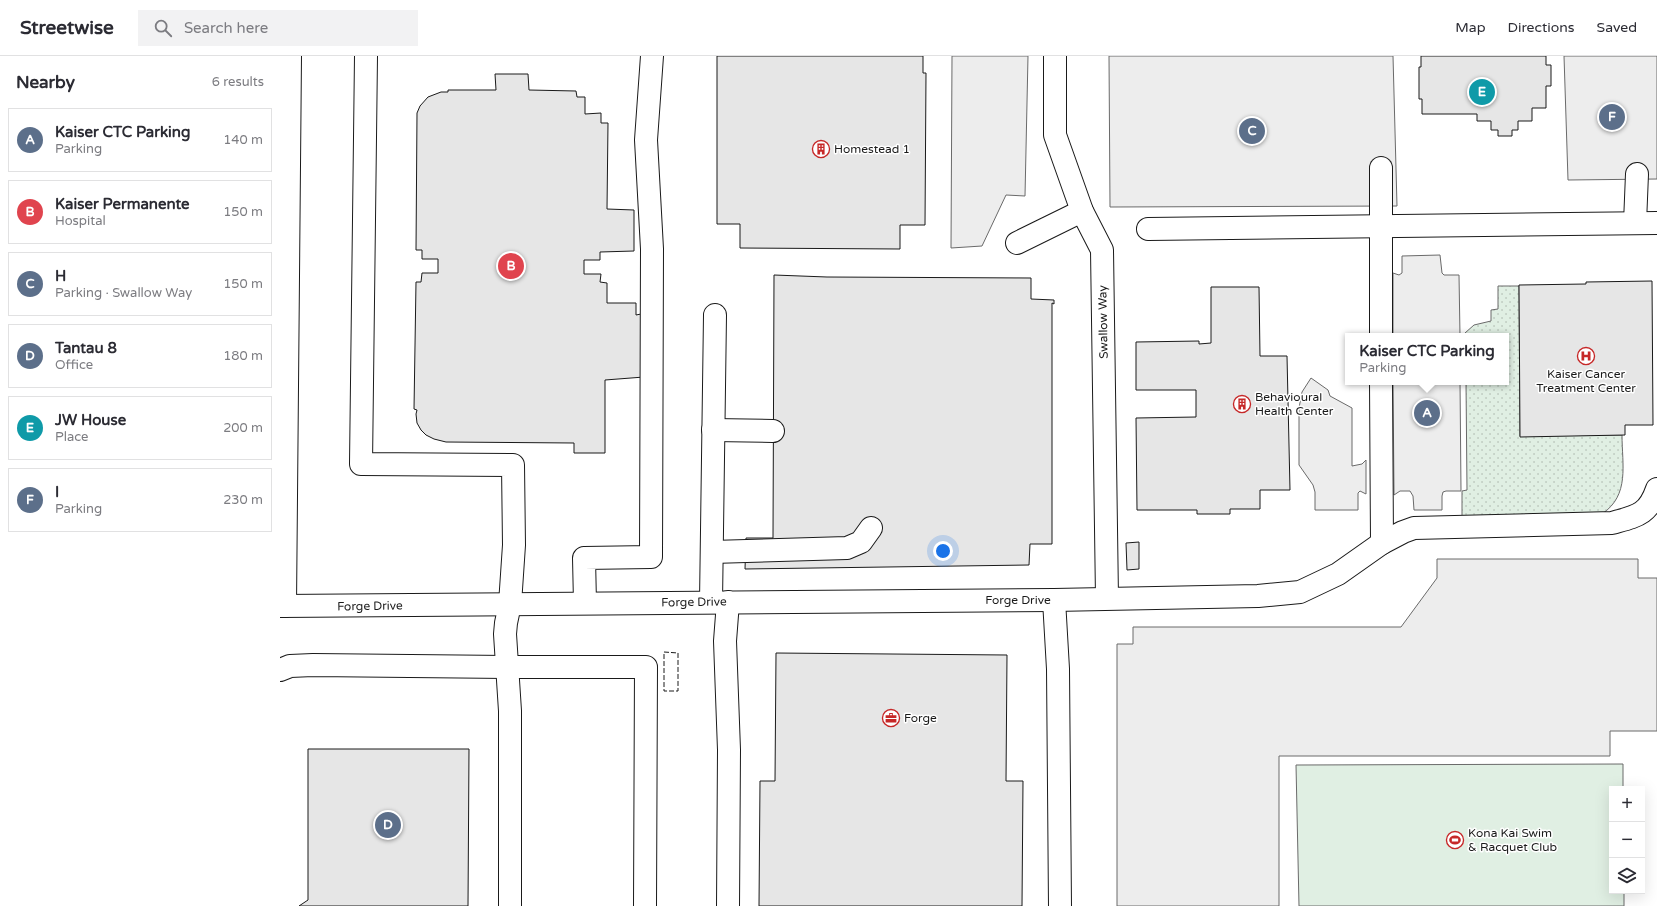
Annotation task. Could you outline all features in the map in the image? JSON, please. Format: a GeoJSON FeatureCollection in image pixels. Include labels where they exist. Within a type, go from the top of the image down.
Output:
{"type":"FeatureCollection","features":[{"type":"Feature","properties":{"kind":"street"},"geometry":{"type":"LineString","coordinates":[[282,606],[284,158],[290,56]]}},
{"type":"Feature","properties":{"kind":"street"},"geometry":{"type":"LineString","coordinates":[[366,56],[361,464],[513,465],[514,545],[510,604],[506,623],[510,711],[510,906]]}},
{"type":"Feature","properties":{"kind":"street"},"geometry":{"type":"LineString","coordinates":[[585,603],[584,558],[651,557],[652,249],[646,140],[652,56]]}},
{"type":"Feature","properties":{"kind":"street","name":"Swallow Way"},"geometry":{"type":"LineString","coordinates":[[1055,56],[1055,135],[1082,211],[1102,250],[1107,598]]}},
{"type":"Feature","properties":{"kind":"street"},"geometry":{"type":"LineString","coordinates":[[1381,168],[1381,333]]}},
{"type":"Feature","properties":{"kind":"street"},"geometry":{"type":"LineString","coordinates":[[1636,223],[1637,174]]}},
{"type":"Feature","properties":{"kind":"street"},"geometry":{"type":"LineString","coordinates":[[1017,243],[1082,211]]}},
{"type":"Feature","properties":{"kind":"street"},"geometry":{"type":"LineString","coordinates":[[1148,229],[1657,223]]}},
{"type":"Feature","properties":{"kind":"street"},"geometry":{"type":"LineString","coordinates":[[715,315],[712,552],[725,641],[729,750],[728,906]]}},
{"type":"Feature","properties":{"kind":"street"},"geometry":{"type":"LineString","coordinates":[[1381,385],[1382,543]]}},
{"type":"Feature","properties":{"kind":"street"},"geometry":{"type":"LineString","coordinates":[[713,430],[773,431]]}},
{"type":"Feature","properties":{"kind":"street","name":"Forge Drive"},"geometry":{"type":"LineString","coordinates":[[282,606],[1054,600],[1258,596],[1300,592],[1338,574],[1382,543],[1414,528],[1612,523],[1639,516],[1652,502],[1657,488]]}},
{"type":"Feature","properties":{"kind":"street"},"geometry":{"type":"LineString","coordinates":[[712,552],[847,548],[861,542],[871,528]]}},
{"type":"Feature","properties":{"kind":"street"},"geometry":{"type":"LineString","coordinates":[[1054,600],[1058,669],[1060,906]]}},
{"type":"Feature","properties":{"kind":"street"},"geometry":{"type":"LineString","coordinates":[[280,670],[290,666],[313,665],[646,667],[645,906]]}},
{"type":"Feature","properties":{"kind":"green space"},"geometry":{"type":"Polygon","coordinates":[[[1498,286],[1519,286],[1520,436],[1622,435],[1623,468],[1621,489],[1611,506],[1602,514],[1462,518],[1462,491],[1467,490],[1466,385],[1509,385],[1509,333],[1465,333],[1474,325],[1491,321],[1491,310],[1498,309],[1498,286]]]}},
{"type":"Feature","properties":{"kind":"green space","name":"Kona Kai Swim & Racquet Club"},"geometry":{"type":"Polygon","coordinates":[[[1623,764],[1623,786],[1609,786],[1609,894],[1624,894],[1624,906],[1299,906],[1296,765],[1623,764]]]}},
{"type":"Feature","properties":{"kind":"shaded area"},"geometry":{"type":"Polygon","coordinates":[[[952,56],[1028,56],[1025,196],[1006,195],[982,246],[951,248],[952,56]]]}},
{"type":"Feature","properties":{"kind":"shaded area"},"geometry":{"type":"Polygon","coordinates":[[[1109,56],[1393,56],[1397,206],[1110,207],[1109,56]]]}},
{"type":"Feature","properties":{"kind":"shaded area"},"geometry":{"type":"Polygon","coordinates":[[[1564,56],[1657,56],[1657,179],[1568,180],[1564,56]]]}},
{"type":"Feature","properties":{"kind":"shaded area"},"geometry":{"type":"Polygon","coordinates":[[[1440,255],[1442,273],[1444,275],[1459,275],[1460,333],[1393,333],[1393,273],[1399,275],[1402,273],[1402,256],[1440,255]]]}},
{"type":"Feature","properties":{"kind":"shaded area"},"geometry":{"type":"Polygon","coordinates":[[[1311,378],[1328,390],[1330,396],[1352,408],[1352,466],[1362,464],[1366,460],[1366,494],[1360,491],[1358,493],[1358,510],[1315,510],[1315,492],[1313,485],[1299,465],[1299,408],[1302,392],[1311,378]]]}},
{"type":"Feature","properties":{"kind":"shaded area"},"geometry":{"type":"Polygon","coordinates":[[[1393,385],[1460,385],[1461,491],[1443,492],[1442,510],[1414,510],[1413,496],[1410,491],[1400,491],[1394,495],[1393,385]]]}},
{"type":"Feature","properties":{"kind":"shaded area"},"geometry":{"type":"Polygon","coordinates":[[[1437,559],[1638,559],[1638,578],[1657,578],[1657,731],[1610,731],[1610,756],[1279,756],[1279,906],[1117,906],[1117,644],[1133,644],[1133,627],[1401,627],[1437,578],[1437,559]]]}},
{"type":"Feature","properties":{"kind":"building","name":"Homestead 1"},"geometry":{"type":"Polygon","coordinates":[[[717,56],[923,56],[923,73],[926,73],[925,225],[900,225],[900,249],[740,248],[740,224],[717,224],[717,56]]]}},
{"type":"Feature","properties":{"kind":"building"},"geometry":{"type":"Polygon","coordinates":[[[1421,56],[1546,56],[1546,65],[1551,65],[1551,86],[1546,86],[1546,108],[1532,108],[1532,121],[1518,121],[1518,130],[1512,130],[1512,136],[1498,136],[1498,130],[1491,130],[1491,121],[1477,121],[1477,114],[1422,114],[1422,99],[1419,99],[1419,67],[1421,67],[1421,56]]]}},
{"type":"Feature","properties":{"kind":"building"},"geometry":{"type":"Polygon","coordinates":[[[495,74],[528,74],[529,90],[576,91],[577,97],[585,97],[585,114],[601,113],[601,123],[608,123],[607,209],[634,210],[634,251],[600,252],[600,260],[584,260],[584,274],[601,274],[600,282],[607,283],[607,303],[636,303],[636,315],[646,313],[644,377],[605,380],[605,453],[574,453],[574,443],[446,442],[426,435],[417,423],[417,410],[414,409],[416,282],[421,282],[422,273],[438,273],[438,259],[422,259],[422,250],[416,250],[417,113],[420,106],[428,97],[441,92],[448,92],[448,90],[496,90],[495,74]]]}},
{"type":"Feature","properties":{"kind":"building"},"geometry":{"type":"Polygon","coordinates":[[[774,275],[827,277],[1031,278],[1031,299],[1054,300],[1054,304],[1052,303],[1052,544],[1030,544],[1029,565],[745,569],[746,538],[773,538],[774,275]]]}},
{"type":"Feature","properties":{"kind":"building","name":"Kaiser Cancer Treatment Center"},"geometry":{"type":"Polygon","coordinates":[[[1652,281],[1653,425],[1625,425],[1625,435],[1520,437],[1519,285],[1652,281]]]}},
{"type":"Feature","properties":{"kind":"building","name":"Behavioural Health Center"},"geometry":{"type":"Polygon","coordinates":[[[1211,287],[1259,287],[1260,356],[1287,356],[1290,490],[1260,490],[1260,509],[1230,509],[1230,514],[1197,514],[1197,510],[1137,510],[1136,418],[1196,417],[1196,390],[1136,390],[1136,342],[1199,341],[1199,344],[1211,343],[1211,287]]]}},
{"type":"Feature","properties":{"kind":"building"},"geometry":{"type":"Polygon","coordinates":[[[1139,542],[1139,569],[1127,570],[1126,543],[1139,542]]]}},
{"type":"Feature","properties":{"kind":"building","name":"Forge"},"geometry":{"type":"Polygon","coordinates":[[[776,653],[1007,655],[1006,781],[1023,781],[1022,906],[759,906],[760,781],[775,781],[776,653]]]}},
{"type":"Feature","properties":{"kind":"building"},"geometry":{"type":"Polygon","coordinates":[[[308,749],[469,749],[468,906],[299,906],[308,900],[308,749]]]}},
{"type":"Feature","properties":{"kind":"fence"},"geometry":{"type":"LineString","coordinates":[[664,652],[678,653],[678,691],[664,691],[664,652]]}},
{"type":"Feature","properties":{"kind":"place","name":"JW House"},"geometry":{"type":"Point","coordinates":[1482,92]}},
{"type":"Feature","properties":{"kind":"place","name":"I"},"geometry":{"type":"Point","coordinates":[1612,117]}},
{"type":"Feature","properties":{"kind":"place","name":"H"},"geometry":{"type":"Point","coordinates":[1252,131]}},
{"type":"Feature","properties":{"kind":"place","name":"Homestead 1"},"geometry":{"type":"Point","coordinates":[821,149]}},
{"type":"Feature","properties":{"kind":"place","name":"Kaiser Permanente"},"geometry":{"type":"Point","coordinates":[511,266]}},
{"type":"Feature","properties":{"kind":"place","name":"Kaiser Cancer Treatment Center"},"geometry":{"type":"Point","coordinates":[1586,356]}},
{"type":"Feature","properties":{"kind":"place","name":"Behavioural Health Center"},"geometry":{"type":"Point","coordinates":[1242,404]}},
{"type":"Feature","properties":{"kind":"place","name":"Kaiser CTC Parking"},"geometry":{"type":"Point","coordinates":[1427,413]}},
{"type":"Feature","properties":{"kind":"place","name":"Forge"},"geometry":{"type":"Point","coordinates":[891,718]}},
{"type":"Feature","properties":{"kind":"place","name":"Tantau 8"},"geometry":{"type":"Point","coordinates":[388,825]}},
{"type":"Feature","properties":{"kind":"place","name":"Kona Kai Swim & Racquet Club"},"geometry":{"type":"Point","coordinates":[1455,840]}}]}
